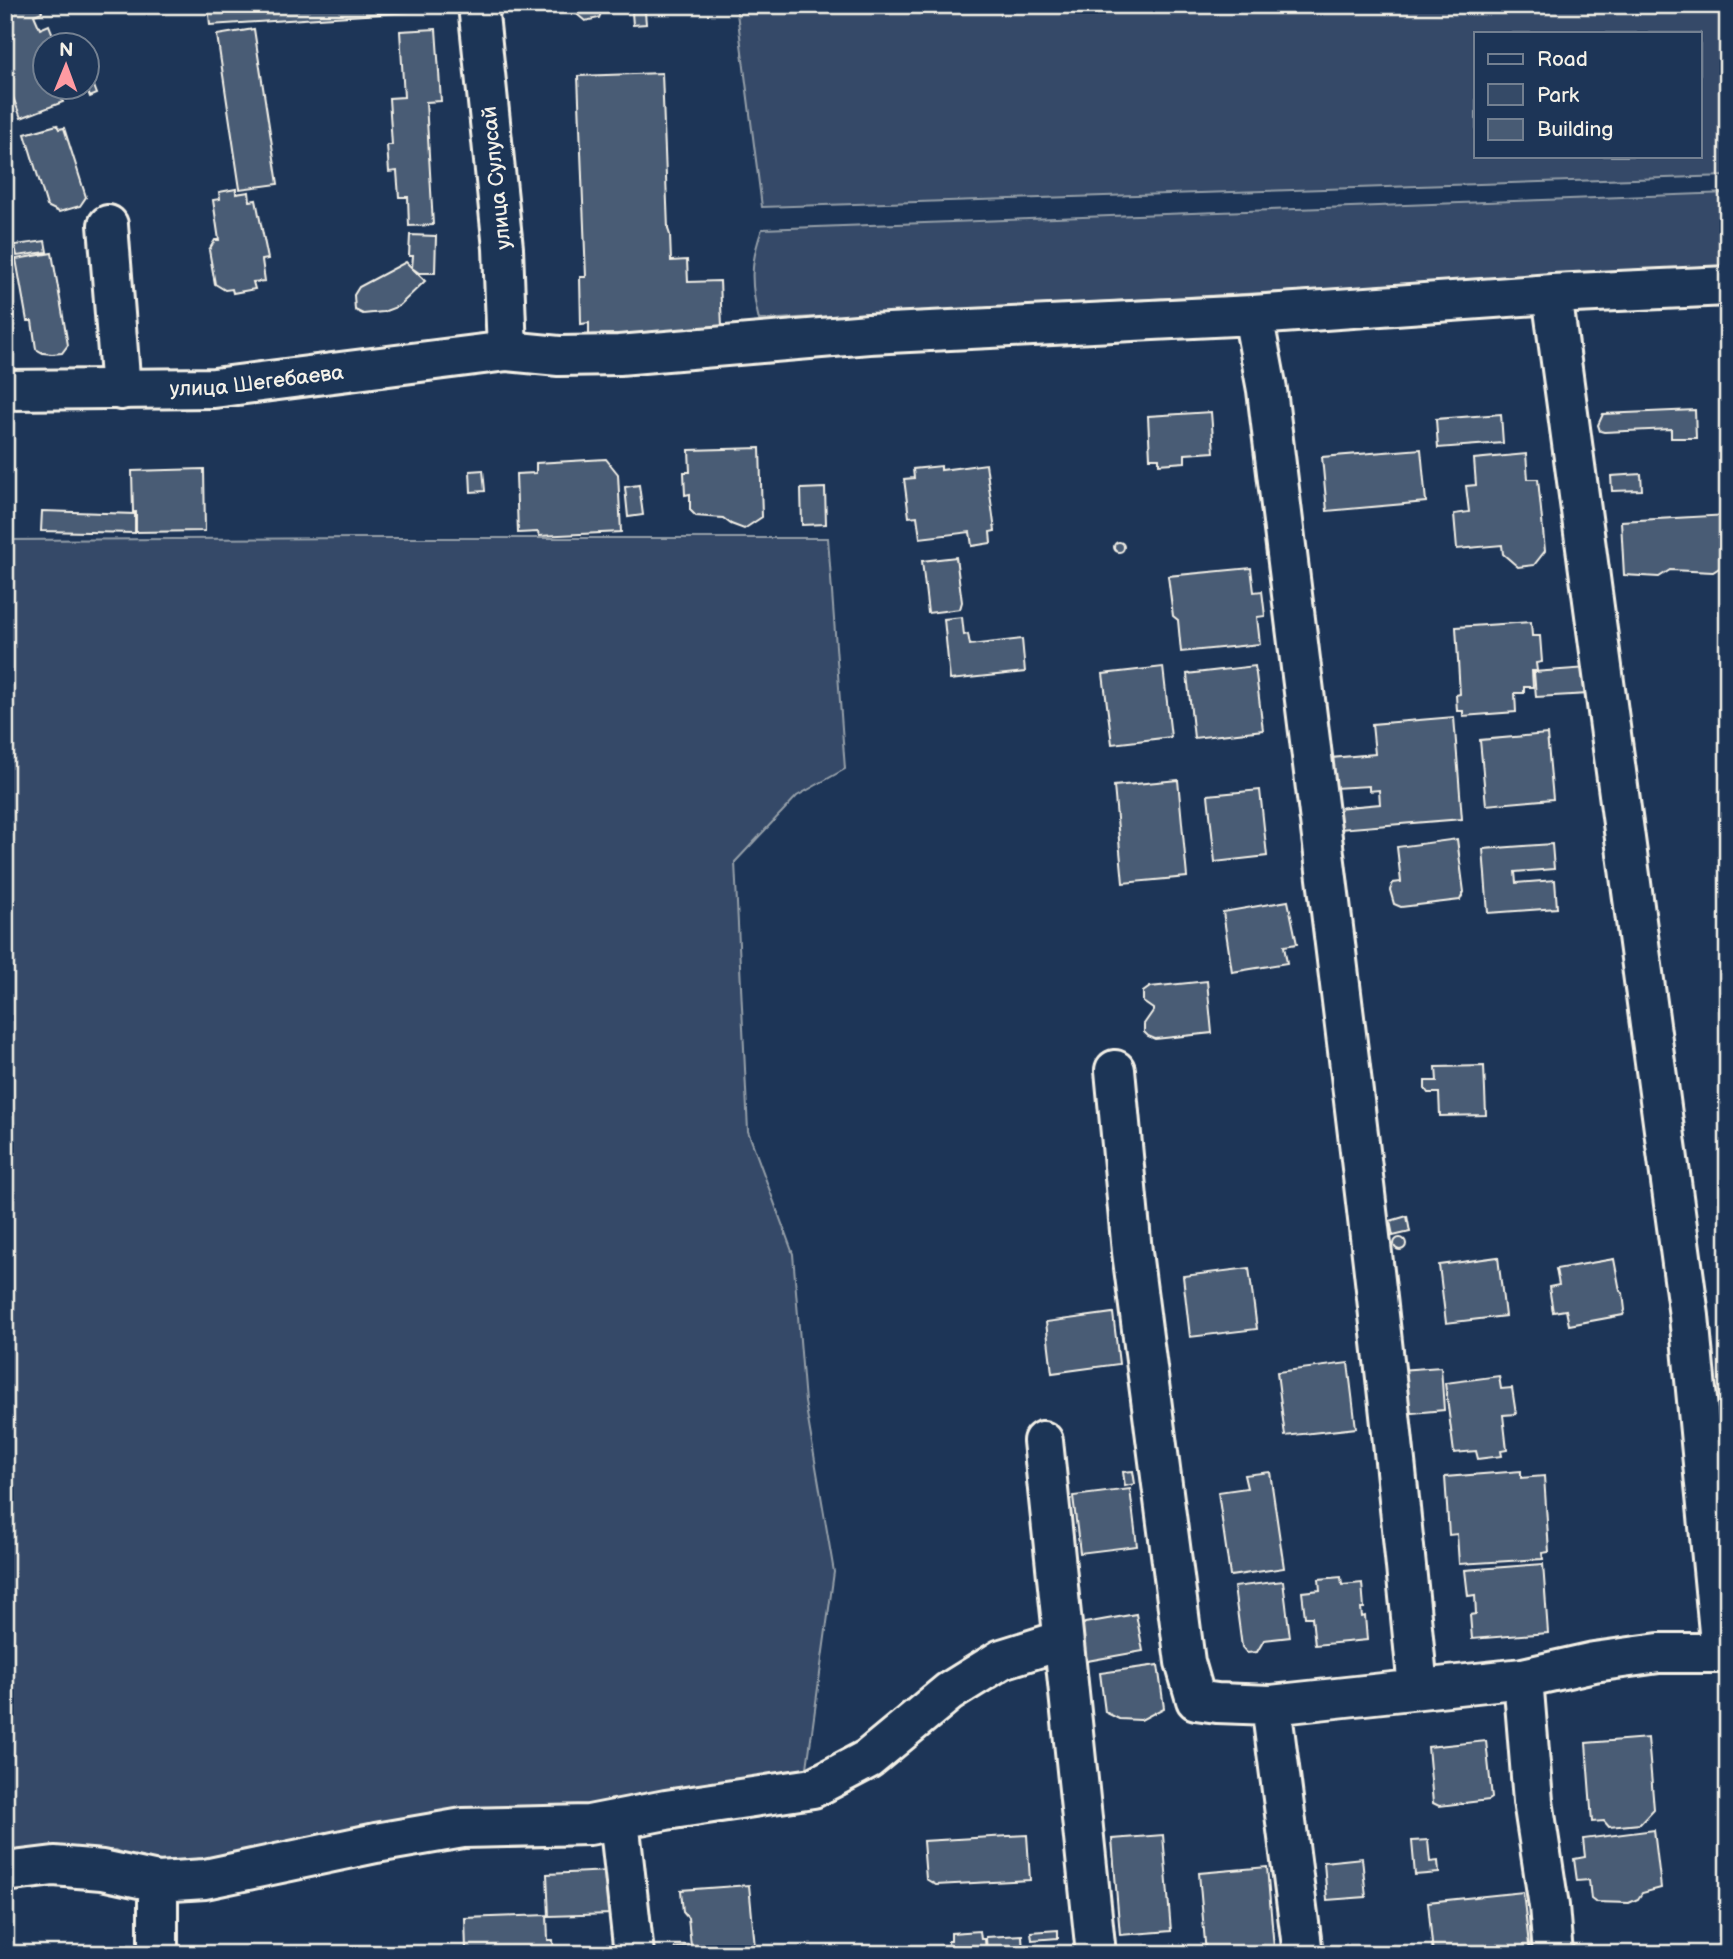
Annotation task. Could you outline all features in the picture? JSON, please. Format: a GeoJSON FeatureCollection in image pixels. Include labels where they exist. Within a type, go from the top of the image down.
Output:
{"type":"FeatureCollection","features":[{"type":"Feature","properties":{"kind":"street","name":"улица Сулусай"},"geometry":{"type":"LineString","coordinates":[[478,5],[503,248],[507,351]]}},
{"type":"Feature","properties":{"kind":"street"},"geometry":{"type":"LineString","coordinates":[[108,225],[121,390]]}},
{"type":"Feature","properties":{"kind":"street","name":"улица Шегебаева"},"geometry":{"type":"LineString","coordinates":[[5,390],[214,388],[507,351],[559,356],[620,355],[869,334],[1253,315],[1552,293],[1728,286]]}},
{"type":"Feature","properties":{"kind":"street"},"geometry":{"type":"LineString","coordinates":[[1115,1070],[1132,1252],[1185,1662],[1196,1700],[1271,1705],[1523,1678],[1594,1662],[1660,1653],[1725,1653],[1689,1317],[1552,293]]}},
{"type":"Feature","properties":{"kind":"street"},"geometry":{"type":"LineString","coordinates":[[1253,315],[1267,390],[1339,985],[1403,1532],[1418,1689]]}},
{"type":"Feature","properties":{"kind":"street"},"geometry":{"type":"LineString","coordinates":[[1043,1441],[1084,1817],[1096,1954]]}},
{"type":"Feature","properties":{"kind":"street"},"geometry":{"type":"LineString","coordinates":[[5,1872],[54,1866],[102,1870],[158,1882],[205,1879],[376,1843],[463,1828],[589,1825],[666,1810],[813,1788],[869,1759],[949,1692],[1002,1659],[1063,1640]]}},
{"type":"Feature","properties":{"kind":"street"},"geometry":{"type":"LineString","coordinates":[[1523,1678],[1533,1801],[1549,1906],[1553,1954]]}},
{"type":"Feature","properties":{"kind":"street"},"geometry":{"type":"LineString","coordinates":[[1271,1705],[1303,1954]]}},
{"type":"Feature","properties":{"kind":"street"},"geometry":{"type":"LineString","coordinates":[[619,1820],[634,1954]]}},
{"type":"Feature","properties":{"kind":"street"},"geometry":{"type":"LineString","coordinates":[[158,1882],[158,1954]]}},
{"type":"Feature","properties":{"kind":"green space"},"geometry":{"type":"Polygon","coordinates":[[[736,5],[1728,5],[1728,176],[762,207],[736,5]]]}},
{"type":"Feature","properties":{"kind":"green space"},"geometry":{"type":"Polygon","coordinates":[[[1728,193],[1728,268],[759,320],[754,295],[753,263],[762,229],[1728,193]]]}},
{"type":"Feature","properties":{"kind":"green space"},"geometry":{"type":"Polygon","coordinates":[[[828,538],[845,769],[797,796],[735,862],[748,1131],[793,1254],[805,1402],[834,1572],[806,1775],[175,1876],[115,1850],[20,1854],[5,1858],[5,540],[828,538]]]}},
{"type":"Feature","properties":{"kind":"building"},"geometry":{"type":"Polygon","coordinates":[[[5,5],[40,5],[42,12],[34,15],[40,29],[49,25],[52,32],[32,32],[32,102],[63,102],[21,118],[9,87],[5,88],[5,5]]]}},
{"type":"Feature","properties":{"kind":"building"},"geometry":{"type":"Polygon","coordinates":[[[208,5],[425,5],[425,11],[210,25],[208,5]]]}},
{"type":"Feature","properties":{"kind":"building"},"geometry":{"type":"Polygon","coordinates":[[[566,5],[604,5],[599,18],[585,21],[566,5]]]}},
{"type":"Feature","properties":{"kind":"building"},"geometry":{"type":"Polygon","coordinates":[[[632,12],[645,12],[646,24],[633,25],[632,12]]]}},
{"type":"Feature","properties":{"kind":"building"},"geometry":{"type":"Polygon","coordinates":[[[254,29],[278,184],[240,189],[217,35],[254,29]]]}},
{"type":"Feature","properties":{"kind":"building"},"geometry":{"type":"Polygon","coordinates":[[[436,29],[441,101],[426,102],[433,225],[409,226],[408,197],[399,197],[397,171],[389,172],[387,145],[392,145],[389,98],[404,97],[400,31],[436,29]]]}},
{"type":"Feature","properties":{"kind":"building"},"geometry":{"type":"Polygon","coordinates":[[[662,73],[671,261],[687,260],[688,282],[720,281],[722,327],[688,328],[688,332],[589,335],[589,323],[581,324],[580,277],[586,277],[578,76],[662,73]]]}},
{"type":"Feature","properties":{"kind":"building"},"geometry":{"type":"Polygon","coordinates":[[[57,125],[59,129],[64,128],[86,197],[80,206],[59,212],[47,206],[25,134],[57,125]]]}},
{"type":"Feature","properties":{"kind":"building"},"geometry":{"type":"Polygon","coordinates":[[[236,189],[236,194],[249,192],[250,201],[256,200],[268,259],[262,260],[265,281],[253,282],[255,289],[233,293],[232,289],[225,290],[215,284],[209,250],[215,240],[219,240],[213,200],[220,199],[219,192],[236,189]]]}},
{"type":"Feature","properties":{"kind":"building"},"geometry":{"type":"Polygon","coordinates":[[[410,235],[436,236],[435,273],[419,273],[412,268],[413,256],[409,256],[410,235]]]}},
{"type":"Feature","properties":{"kind":"building"},"geometry":{"type":"Polygon","coordinates":[[[45,241],[47,252],[17,256],[15,245],[45,241]]]}},
{"type":"Feature","properties":{"kind":"building"},"geometry":{"type":"Polygon","coordinates":[[[52,253],[68,345],[62,353],[52,354],[36,349],[32,321],[27,321],[16,259],[52,253]]]}},
{"type":"Feature","properties":{"kind":"building"},"geometry":{"type":"Polygon","coordinates":[[[406,262],[425,281],[399,306],[383,312],[363,314],[355,310],[354,295],[359,287],[406,262]]]}},
{"type":"Feature","properties":{"kind":"building"},"geometry":{"type":"Polygon","coordinates":[[[1695,410],[1696,438],[1671,438],[1671,429],[1604,432],[1600,431],[1598,425],[1603,414],[1695,410]]]}},
{"type":"Feature","properties":{"kind":"building"},"geometry":{"type":"Polygon","coordinates":[[[1211,412],[1214,452],[1185,454],[1185,462],[1159,464],[1159,458],[1150,458],[1148,416],[1211,412]]]}},
{"type":"Feature","properties":{"kind":"building"},"geometry":{"type":"Polygon","coordinates":[[[1501,414],[1503,443],[1438,448],[1436,419],[1501,414]]]}},
{"type":"Feature","properties":{"kind":"building"},"geometry":{"type":"Polygon","coordinates":[[[760,448],[762,517],[744,529],[723,518],[696,516],[690,510],[690,494],[685,495],[684,472],[690,472],[689,450],[760,448]]]}},
{"type":"Feature","properties":{"kind":"building"},"geometry":{"type":"Polygon","coordinates":[[[1421,449],[1426,502],[1327,511],[1322,457],[1421,449]]]}},
{"type":"Feature","properties":{"kind":"building"},"geometry":{"type":"Polygon","coordinates":[[[1526,454],[1528,479],[1538,479],[1545,551],[1534,565],[1518,567],[1503,554],[1502,545],[1457,549],[1454,514],[1469,512],[1466,486],[1476,485],[1474,459],[1526,454]]]}},
{"type":"Feature","properties":{"kind":"building"},"geometry":{"type":"Polygon","coordinates":[[[606,459],[618,474],[621,532],[539,536],[538,532],[518,533],[516,474],[536,473],[536,463],[606,459]]]}},
{"type":"Feature","properties":{"kind":"building"},"geometry":{"type":"Polygon","coordinates":[[[986,464],[995,531],[990,532],[991,543],[972,546],[970,532],[920,538],[917,516],[909,517],[904,479],[914,478],[913,469],[941,466],[941,470],[986,464]]]}},
{"type":"Feature","properties":{"kind":"building"},"geometry":{"type":"Polygon","coordinates":[[[204,469],[205,531],[136,532],[132,471],[204,469]]]}},
{"type":"Feature","properties":{"kind":"building"},"geometry":{"type":"Polygon","coordinates":[[[483,470],[485,491],[471,492],[470,471],[483,470]]]}},
{"type":"Feature","properties":{"kind":"building"},"geometry":{"type":"Polygon","coordinates":[[[1641,474],[1642,490],[1612,491],[1611,476],[1641,474]]]}},
{"type":"Feature","properties":{"kind":"building"},"geometry":{"type":"Polygon","coordinates":[[[639,485],[643,515],[628,517],[625,487],[639,485]]]}},
{"type":"Feature","properties":{"kind":"building"},"geometry":{"type":"Polygon","coordinates":[[[825,488],[826,524],[802,525],[801,489],[825,488]]]}},
{"type":"Feature","properties":{"kind":"building"},"geometry":{"type":"Polygon","coordinates":[[[42,511],[135,514],[135,533],[41,531],[42,511]]]}},
{"type":"Feature","properties":{"kind":"building"},"geometry":{"type":"Polygon","coordinates":[[[1728,515],[1728,567],[1721,567],[1713,572],[1670,570],[1659,577],[1624,575],[1621,521],[1728,515]]]}},
{"type":"Feature","properties":{"kind":"building"},"geometry":{"type":"Polygon","coordinates":[[[1119,542],[1124,547],[1119,552],[1114,547],[1119,542]]]}},
{"type":"Feature","properties":{"kind":"building"},"geometry":{"type":"Polygon","coordinates":[[[956,557],[962,602],[960,609],[928,613],[922,561],[956,557]]]}},
{"type":"Feature","properties":{"kind":"building"},"geometry":{"type":"Polygon","coordinates":[[[1251,568],[1254,592],[1262,591],[1265,616],[1257,617],[1260,644],[1181,652],[1178,620],[1173,616],[1168,576],[1251,568]]]}},
{"type":"Feature","properties":{"kind":"building"},"geometry":{"type":"Polygon","coordinates":[[[962,617],[964,635],[968,634],[970,645],[1022,639],[1025,672],[950,680],[944,619],[962,617]]]}},
{"type":"Feature","properties":{"kind":"building"},"geometry":{"type":"Polygon","coordinates":[[[1531,622],[1532,636],[1540,636],[1542,662],[1536,663],[1537,671],[1532,671],[1533,687],[1524,687],[1524,693],[1515,693],[1516,712],[1463,716],[1463,711],[1457,711],[1456,695],[1460,694],[1456,627],[1531,622]]]}},
{"type":"Feature","properties":{"kind":"building"},"geometry":{"type":"Polygon","coordinates":[[[1255,666],[1263,730],[1194,738],[1187,674],[1255,666]]]}},
{"type":"Feature","properties":{"kind":"building"},"geometry":{"type":"Polygon","coordinates":[[[1163,667],[1171,737],[1112,744],[1103,674],[1163,667]]]}},
{"type":"Feature","properties":{"kind":"building"},"geometry":{"type":"Polygon","coordinates":[[[1588,668],[1589,694],[1536,697],[1534,672],[1588,668]]]}},
{"type":"Feature","properties":{"kind":"building"},"geometry":{"type":"Polygon","coordinates":[[[1454,717],[1462,819],[1339,829],[1337,808],[1380,804],[1379,790],[1369,791],[1369,786],[1334,788],[1331,758],[1375,754],[1372,724],[1454,717]]]}},
{"type":"Feature","properties":{"kind":"building"},"geometry":{"type":"Polygon","coordinates":[[[1547,734],[1553,799],[1486,805],[1480,740],[1547,734]]]}},
{"type":"Feature","properties":{"kind":"building"},"geometry":{"type":"Polygon","coordinates":[[[1178,780],[1187,877],[1123,883],[1114,786],[1178,780]]]}},
{"type":"Feature","properties":{"kind":"building"},"geometry":{"type":"Polygon","coordinates":[[[1260,790],[1267,856],[1215,862],[1208,795],[1260,790]]]}},
{"type":"Feature","properties":{"kind":"building"},"geometry":{"type":"Polygon","coordinates":[[[1457,839],[1464,892],[1460,900],[1401,907],[1394,904],[1390,890],[1393,883],[1401,882],[1397,847],[1457,839]]]}},
{"type":"Feature","properties":{"kind":"building"},"geometry":{"type":"Polygon","coordinates":[[[1552,844],[1554,869],[1515,872],[1516,883],[1555,880],[1557,908],[1488,913],[1483,849],[1552,844]]]}},
{"type":"Feature","properties":{"kind":"building"},"geometry":{"type":"Polygon","coordinates":[[[1288,901],[1297,944],[1284,946],[1287,963],[1232,972],[1223,912],[1288,901]]]}},
{"type":"Feature","properties":{"kind":"building"},"geometry":{"type":"Polygon","coordinates":[[[1207,981],[1212,1033],[1155,1039],[1144,1032],[1144,1024],[1153,1009],[1143,1002],[1143,992],[1150,987],[1207,981]]]}},
{"type":"Feature","properties":{"kind":"building"},"geometry":{"type":"Polygon","coordinates":[[[1484,1066],[1486,1115],[1440,1116],[1439,1093],[1428,1093],[1425,1089],[1425,1081],[1437,1081],[1436,1067],[1484,1066]]]}},
{"type":"Feature","properties":{"kind":"building"},"geometry":{"type":"Polygon","coordinates":[[[1407,1216],[1410,1232],[1393,1236],[1390,1221],[1407,1216]]]}},
{"type":"Feature","properties":{"kind":"building"},"geometry":{"type":"Polygon","coordinates":[[[1400,1238],[1406,1244],[1400,1250],[1394,1244],[1400,1238]]]}},
{"type":"Feature","properties":{"kind":"building"},"geometry":{"type":"Polygon","coordinates":[[[1498,1257],[1505,1316],[1446,1323],[1439,1265],[1498,1257]]]}},
{"type":"Feature","properties":{"kind":"building"},"geometry":{"type":"Polygon","coordinates":[[[1614,1259],[1620,1291],[1623,1293],[1623,1315],[1569,1325],[1566,1310],[1553,1312],[1549,1287],[1559,1285],[1556,1269],[1614,1259]]]}},
{"type":"Feature","properties":{"kind":"building"},"geometry":{"type":"Polygon","coordinates":[[[1249,1268],[1257,1329],[1190,1337],[1183,1276],[1249,1268]]]}},
{"type":"Feature","properties":{"kind":"building"},"geometry":{"type":"Polygon","coordinates":[[[1113,1313],[1119,1364],[1052,1373],[1046,1322],[1113,1313]]]}},
{"type":"Feature","properties":{"kind":"building"},"geometry":{"type":"Polygon","coordinates":[[[1348,1363],[1356,1428],[1285,1436],[1277,1372],[1348,1363]]]}},
{"type":"Feature","properties":{"kind":"building"},"geometry":{"type":"Polygon","coordinates":[[[1441,1367],[1444,1410],[1412,1413],[1403,1407],[1399,1370],[1441,1367]]]}},
{"type":"Feature","properties":{"kind":"building"},"geometry":{"type":"Polygon","coordinates":[[[1499,1376],[1501,1389],[1512,1388],[1516,1414],[1503,1415],[1507,1450],[1501,1451],[1502,1456],[1478,1459],[1476,1451],[1454,1453],[1445,1383],[1499,1376]]]}},
{"type":"Feature","properties":{"kind":"building"},"geometry":{"type":"Polygon","coordinates":[[[1728,1422],[1728,1443],[1723,1444],[1720,1423],[1728,1422]]]}},
{"type":"Feature","properties":{"kind":"building"},"geometry":{"type":"Polygon","coordinates":[[[1133,1471],[1135,1484],[1125,1486],[1123,1472],[1133,1471]]]}},
{"type":"Feature","properties":{"kind":"building"},"geometry":{"type":"Polygon","coordinates":[[[1521,1471],[1521,1478],[1544,1476],[1549,1552],[1542,1553],[1543,1559],[1459,1564],[1457,1534],[1449,1535],[1445,1477],[1521,1471]]]}},
{"type":"Feature","properties":{"kind":"building"},"geometry":{"type":"Polygon","coordinates":[[[1270,1472],[1284,1568],[1230,1576],[1218,1492],[1247,1488],[1244,1475],[1270,1472]]]}},
{"type":"Feature","properties":{"kind":"building"},"geometry":{"type":"Polygon","coordinates":[[[1130,1489],[1137,1546],[1080,1553],[1073,1496],[1130,1489]]]}},
{"type":"Feature","properties":{"kind":"building"},"geometry":{"type":"Polygon","coordinates":[[[1543,1564],[1548,1633],[1472,1639],[1470,1615],[1476,1614],[1475,1595],[1468,1596],[1465,1570],[1543,1564]]]}},
{"type":"Feature","properties":{"kind":"building"},"geometry":{"type":"Polygon","coordinates":[[[1341,1577],[1342,1585],[1362,1583],[1364,1608],[1361,1608],[1362,1617],[1365,1616],[1367,1640],[1315,1645],[1312,1617],[1305,1617],[1302,1592],[1320,1590],[1319,1579],[1341,1577]]]}},
{"type":"Feature","properties":{"kind":"building"},"geometry":{"type":"Polygon","coordinates":[[[1283,1581],[1290,1637],[1264,1640],[1257,1652],[1247,1653],[1242,1647],[1234,1587],[1283,1581]]]}},
{"type":"Feature","properties":{"kind":"building"},"geometry":{"type":"Polygon","coordinates":[[[1136,1614],[1143,1651],[1087,1661],[1080,1638],[1080,1628],[1085,1623],[1136,1614]]]}},
{"type":"Feature","properties":{"kind":"building"},"geometry":{"type":"Polygon","coordinates":[[[1158,1665],[1164,1708],[1141,1720],[1119,1719],[1105,1712],[1100,1673],[1158,1665]]]}},
{"type":"Feature","properties":{"kind":"building"},"geometry":{"type":"Polygon","coordinates":[[[1648,1738],[1654,1809],[1640,1824],[1609,1827],[1604,1821],[1592,1822],[1586,1743],[1648,1738]]]}},
{"type":"Feature","properties":{"kind":"building"},"geometry":{"type":"Polygon","coordinates":[[[1486,1741],[1492,1798],[1439,1806],[1433,1803],[1428,1747],[1486,1741]]]}},
{"type":"Feature","properties":{"kind":"building"},"geometry":{"type":"Polygon","coordinates":[[[1654,1830],[1661,1888],[1642,1893],[1638,1899],[1629,1903],[1595,1902],[1591,1899],[1589,1880],[1577,1881],[1574,1859],[1585,1857],[1583,1839],[1654,1830]]]}},
{"type":"Feature","properties":{"kind":"building"},"geometry":{"type":"Polygon","coordinates":[[[1027,1835],[1030,1880],[936,1885],[926,1879],[923,1841],[1027,1835]]]}},
{"type":"Feature","properties":{"kind":"building"},"geometry":{"type":"Polygon","coordinates":[[[1163,1835],[1171,1931],[1120,1935],[1112,1839],[1163,1835]]]}},
{"type":"Feature","properties":{"kind":"building"},"geometry":{"type":"Polygon","coordinates":[[[1428,1840],[1430,1862],[1438,1861],[1439,1873],[1415,1875],[1412,1841],[1428,1840]]]}},
{"type":"Feature","properties":{"kind":"building"},"geometry":{"type":"Polygon","coordinates":[[[1362,1858],[1366,1897],[1327,1900],[1324,1862],[1362,1858]]]}},
{"type":"Feature","properties":{"kind":"building"},"geometry":{"type":"Polygon","coordinates":[[[1267,1867],[1274,1948],[1206,1954],[1199,1873],[1267,1867]]]}},
{"type":"Feature","properties":{"kind":"building"},"geometry":{"type":"Polygon","coordinates":[[[610,1871],[612,1914],[549,1916],[547,1874],[610,1871]]]}},
{"type":"Feature","properties":{"kind":"building"},"geometry":{"type":"Polygon","coordinates":[[[749,1885],[755,1947],[746,1954],[673,1954],[675,1948],[691,1946],[681,1890],[749,1885]]]}},
{"type":"Feature","properties":{"kind":"building"},"geometry":{"type":"Polygon","coordinates":[[[1523,1892],[1530,1954],[1433,1954],[1428,1902],[1523,1892]]]}},
{"type":"Feature","properties":{"kind":"building"},"geometry":{"type":"Polygon","coordinates":[[[547,1915],[548,1940],[553,1940],[554,1954],[468,1954],[466,1950],[465,1918],[547,1915]]]}},
{"type":"Feature","properties":{"kind":"building"},"geometry":{"type":"Polygon","coordinates":[[[1058,1930],[1058,1938],[1032,1940],[1031,1932],[1058,1930]]]}},
{"type":"Feature","properties":{"kind":"building"},"geometry":{"type":"Polygon","coordinates":[[[980,1931],[981,1939],[985,1939],[986,1954],[949,1954],[948,1941],[951,1941],[951,1933],[980,1931]]]}},
{"type":"Feature","properties":{"kind":"building"},"geometry":{"type":"Polygon","coordinates":[[[1022,1935],[1023,1954],[987,1954],[986,1937],[1022,1935]]]}}]}
